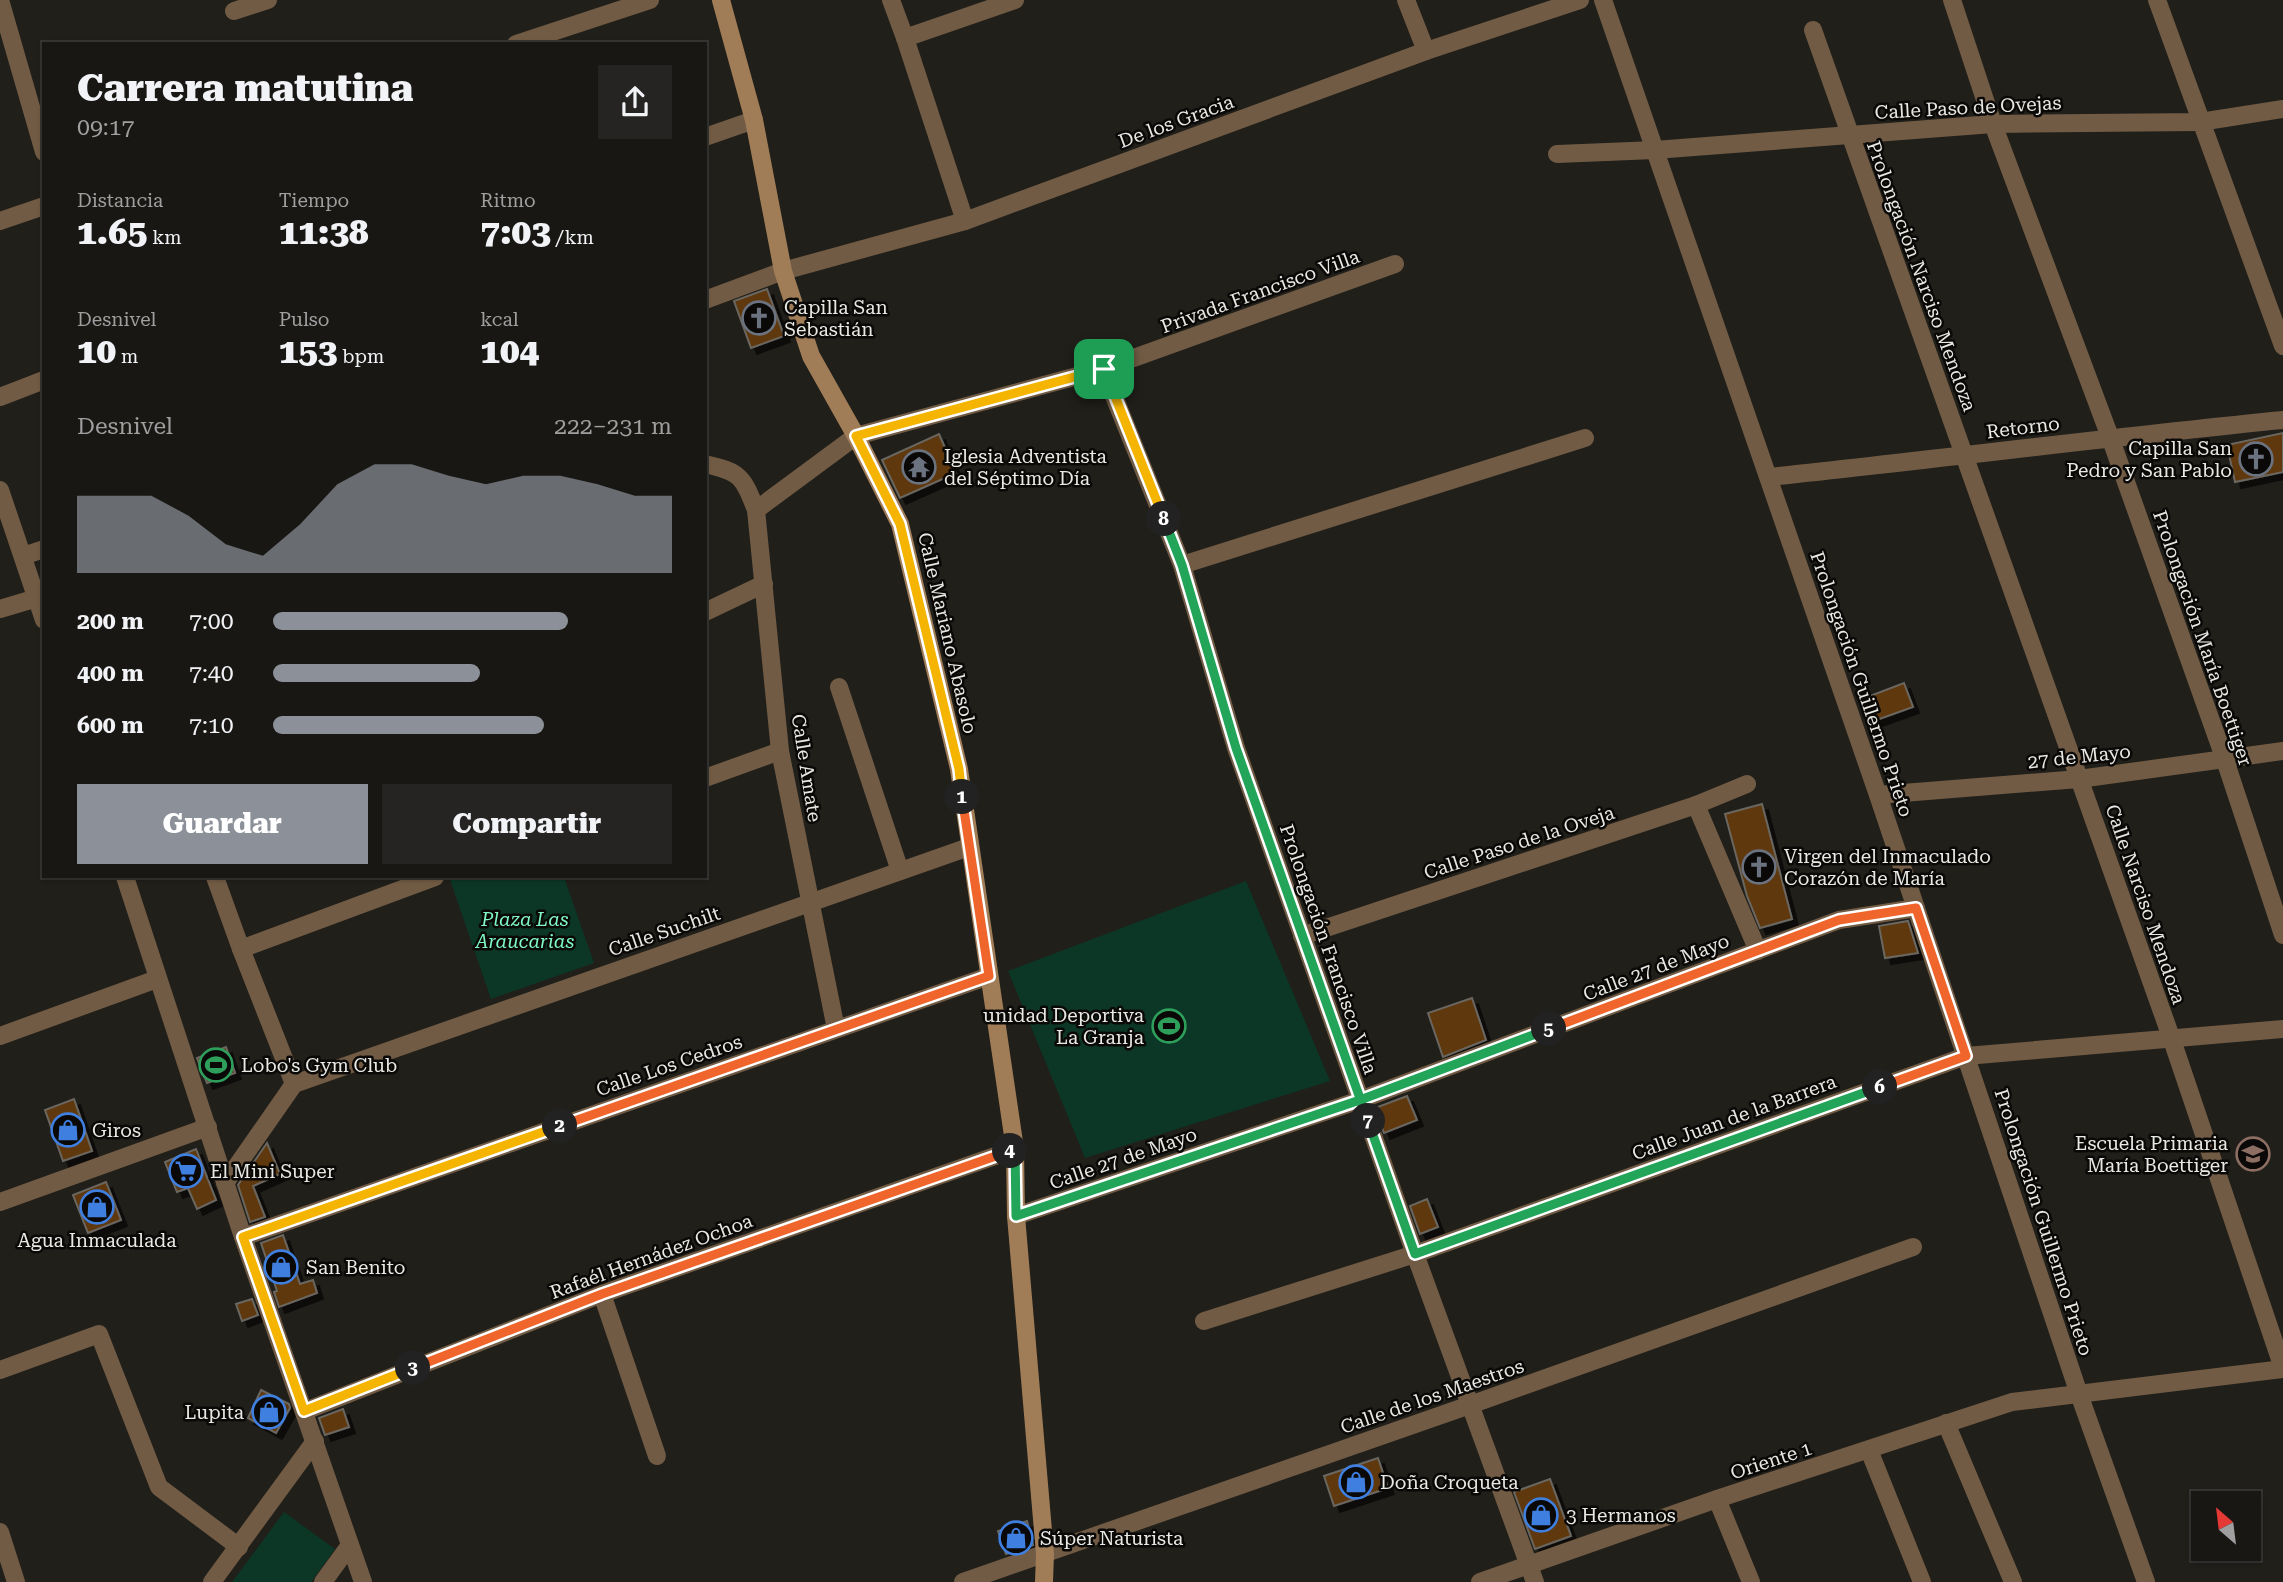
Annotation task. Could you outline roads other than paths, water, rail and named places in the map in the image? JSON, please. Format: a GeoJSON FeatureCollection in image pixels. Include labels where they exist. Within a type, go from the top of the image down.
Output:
{"type":"FeatureCollection","features":[{"type":"Feature","properties":{"kind":"street"},"geometry":{"type":"LineString","coordinates":[[0,0],[42,145]]}},
{"type":"Feature","properties":{"kind":"street"},"geometry":{"type":"LineString","coordinates":[[234,11],[268,0]]}},
{"type":"Feature","properties":{"kind":"street"},"geometry":{"type":"LineString","coordinates":[[522,42],[650,0]]}},
{"type":"Feature","properties":{"kind":"street","name":"Calle Mariano Abasolo"},"geometry":{"type":"LineString","coordinates":[[721,0],[754,120],[783,271],[811,356],[856,436],[900,524],[959,769],[1015,1149],[1016,1216],[1045,1554]]}},
{"type":"Feature","properties":{"kind":"street"},"geometry":{"type":"LineString","coordinates":[[891,0],[965,221]]}},
{"type":"Feature","properties":{"kind":"street"},"geometry":{"type":"LineString","coordinates":[[905,38],[1015,0]]}},
{"type":"Feature","properties":{"kind":"street"},"geometry":{"type":"LineString","coordinates":[[1406,0],[1426,51]]}},
{"type":"Feature","properties":{"kind":"street","name":"De los Gracia"},"geometry":{"type":"LineString","coordinates":[[707,299],[783,271],[965,221],[1426,51],[1580,0]]}},
{"type":"Feature","properties":{"kind":"street","name":"Prolongación Guillermo Prieto"},"geometry":{"type":"LineString","coordinates":[[1604,0],[1878,795],[2079,1394],[2147,1582]]}},
{"type":"Feature","properties":{"kind":"street","name":"Prolongación María Boettiger"},"geometry":{"type":"LineString","coordinates":[[1952,0],[1993,124],[2110,437],[2225,760],[2283,935]]}},
{"type":"Feature","properties":{"kind":"street"},"geometry":{"type":"LineString","coordinates":[[2157,0],[2283,346]]}},
{"type":"Feature","properties":{"kind":"street","name":"Prolongación Narciso Mendoza"},"geometry":{"type":"LineString","coordinates":[[1813,30],[1965,456]]}},
{"type":"Feature","properties":{"kind":"street","name":"Calle Paso de Ovejas"},"geometry":{"type":"LineString","coordinates":[[1557,154],[1656,150],[1993,124],[2200,122],[2283,109]]}},
{"type":"Feature","properties":{"kind":"street"},"geometry":{"type":"LineString","coordinates":[[707,136],[754,120]]}},
{"type":"Feature","properties":{"kind":"street"},"geometry":{"type":"LineString","coordinates":[[0,222],[42,207]]}},
{"type":"Feature","properties":{"kind":"street","name":"Privada Francisco Villa"},"geometry":{"type":"LineString","coordinates":[[856,436],[1104,369],[1395,264]]}},
{"type":"Feature","properties":{"kind":"street","name":"Prolongación Francisco Villa"},"geometry":{"type":"LineString","coordinates":[[1104,369],[1182,565],[1236,748],[1415,1254],[1532,1574]]}},
{"type":"Feature","properties":{"kind":"street"},"geometry":{"type":"LineString","coordinates":[[0,397],[42,381]]}},
{"type":"Feature","properties":{"kind":"street","name":"Retorno"},"geometry":{"type":"LineString","coordinates":[[1769,477],[2110,437],[2283,420]]}},
{"type":"Feature","properties":{"kind":"street"},"geometry":{"type":"LineString","coordinates":[[756,510],[856,436]]}},
{"type":"Feature","properties":{"kind":"street"},"geometry":{"type":"LineString","coordinates":[[1182,565],[1585,438]]}},
{"type":"Feature","properties":{"kind":"street","name":"Calle Narciso Mendoza"},"geometry":{"type":"LineString","coordinates":[[1965,456],[2171,1037],[2283,1369]]}},
{"type":"Feature","properties":{"kind":"street","name":"Calle Amate"},"geometry":{"type":"LineString","coordinates":[[707,464],[729,469],[745,482],[756,510],[780,751],[836,1029]]}},
{"type":"Feature","properties":{"kind":"street"},"geometry":{"type":"LineString","coordinates":[[0,490],[42,614]]}},
{"type":"Feature","properties":{"kind":"street"},"geometry":{"type":"LineString","coordinates":[[23,556],[42,550]]}},
{"type":"Feature","properties":{"kind":"street"},"geometry":{"type":"LineString","coordinates":[[707,611],[764,584]]}},
{"type":"Feature","properties":{"kind":"street"},"geometry":{"type":"LineString","coordinates":[[0,609],[37,598]]}},
{"type":"Feature","properties":{"kind":"street"},"geometry":{"type":"LineString","coordinates":[[839,687],[900,871]]}},
{"type":"Feature","properties":{"kind":"street"},"geometry":{"type":"LineString","coordinates":[[707,777],[780,751]]}},
{"type":"Feature","properties":{"kind":"street","name":"27 de Mayo"},"geometry":{"type":"LineString","coordinates":[[1878,795],[2079,779],[2283,751]]}},
{"type":"Feature","properties":{"kind":"street","name":"Calle Paso de la Oveja"},"geometry":{"type":"LineString","coordinates":[[1302,936],[1696,805],[1747,784]]}},
{"type":"Feature","properties":{"kind":"street"},"geometry":{"type":"LineString","coordinates":[[1696,805],[1758,951]]}},
{"type":"Feature","properties":{"kind":"street","name":"Calle Suchilt"},"geometry":{"type":"LineString","coordinates":[[294,1084],[969,846]]}},
{"type":"Feature","properties":{"kind":"street"},"geometry":{"type":"LineString","coordinates":[[125,878],[243,1237],[363,1582]]}},
{"type":"Feature","properties":{"kind":"street"},"geometry":{"type":"LineString","coordinates":[[215,878],[294,1084],[225,1183]]}},
{"type":"Feature","properties":{"kind":"street"},"geometry":{"type":"LineString","coordinates":[[241,948],[428,878]]}},
{"type":"Feature","properties":{"kind":"street","name":"Calle 27 de Mayo"},"geometry":{"type":"LineString","coordinates":[[1016,1216],[1360,1100],[1839,920],[1916,908]]}},
{"type":"Feature","properties":{"kind":"street","name":"Calle Los Cedros"},"geometry":{"type":"LineString","coordinates":[[243,1237],[989,976]]}},
{"type":"Feature","properties":{"kind":"street"},"geometry":{"type":"LineString","coordinates":[[0,1036],[158,979]]}},
{"type":"Feature","properties":{"kind":"street","name":"Calle Juan de la Barrera"},"geometry":{"type":"LineString","coordinates":[[1204,1321],[1415,1254],[1966,1056],[2283,1029]]}},
{"type":"Feature","properties":{"kind":"street"},"geometry":{"type":"LineString","coordinates":[[0,1202],[208,1128]]}},
{"type":"Feature","properties":{"kind":"street","name":"Rafaél Hernádez Ochoa"},"geometry":{"type":"LineString","coordinates":[[304,1411],[602,1294],[1015,1149]]}},
{"type":"Feature","properties":{"kind":"street","name":"Calle de los Maestros"},"geometry":{"type":"LineString","coordinates":[[963,1582],[1913,1247]]}},
{"type":"Feature","properties":{"kind":"street"},"geometry":{"type":"LineString","coordinates":[[602,1294],[657,1456]]}},
{"type":"Feature","properties":{"kind":"street"},"geometry":{"type":"LineString","coordinates":[[0,1370],[99,1334],[159,1487],[239,1547]]}},
{"type":"Feature","properties":{"kind":"street","name":"Oriente 1"},"geometry":{"type":"LineString","coordinates":[[1480,1582],[1532,1574],[1717,1499],[2011,1402],[2283,1369]]}},
{"type":"Feature","properties":{"kind":"street"},"geometry":{"type":"LineString","coordinates":[[1946,1423],[2013,1582]]}},
{"type":"Feature","properties":{"kind":"street"},"geometry":{"type":"LineString","coordinates":[[212,1582],[315,1441]]}},
{"type":"Feature","properties":{"kind":"street"},"geometry":{"type":"LineString","coordinates":[[1869,1450],[1923,1582]]}},
{"type":"Feature","properties":{"kind":"street"},"geometry":{"type":"LineString","coordinates":[[1717,1499],[1751,1582]]}},
{"type":"Feature","properties":{"kind":"street"},"geometry":{"type":"LineString","coordinates":[[0,1532],[16,1582]]}},
{"type":"Feature","properties":{"kind":"street"},"geometry":{"type":"LineString","coordinates":[[323,1582],[350,1545]]}},
{"type":"Feature","properties":{"kind":"street"},"geometry":{"type":"LineString","coordinates":[[1044,1582],[1045,1554]]}},
{"type":"Feature","properties":{"kind":"place","name":"Capilla San Sebastián"},"geometry":{"type":"Point","coordinates":[759,318]}},
{"type":"Feature","properties":{"kind":"place","name":"Capilla San Pedro y San Pablo"},"geometry":{"type":"Point","coordinates":[2256,459]}},
{"type":"Feature","properties":{"kind":"place","name":"Iglesia Adventista del Séptimo Día"},"geometry":{"type":"Point","coordinates":[919,467]}},
{"type":"Feature","properties":{"kind":"place","name":"Virgen del Inmaculado Corazón de María"},"geometry":{"type":"Point","coordinates":[1759,867]}},
{"type":"Feature","properties":{"kind":"place","name":"unidad Deportiva La Granja"},"geometry":{"type":"Point","coordinates":[1169,1026]}},
{"type":"Feature","properties":{"kind":"place","name":"Lobo's Gym Club"},"geometry":{"type":"Point","coordinates":[216,1065]}},
{"type":"Feature","properties":{"kind":"place","name":"Giros"},"geometry":{"type":"Point","coordinates":[68,1130]}},
{"type":"Feature","properties":{"kind":"place","name":"Escuela Primaria María Boettiger"},"geometry":{"type":"Point","coordinates":[2253,1154]}},
{"type":"Feature","properties":{"kind":"place","name":"El Mini Super"},"geometry":{"type":"Point","coordinates":[186,1171]}},
{"type":"Feature","properties":{"kind":"place","name":"Agua Inmaculada"},"geometry":{"type":"Point","coordinates":[97,1207]}},
{"type":"Feature","properties":{"kind":"place","name":"San Benito"},"geometry":{"type":"Point","coordinates":[281,1267]}},
{"type":"Feature","properties":{"kind":"place","name":"Lupita"},"geometry":{"type":"Point","coordinates":[269,1412]}},
{"type":"Feature","properties":{"kind":"place","name":"Doña Croqueta"},"geometry":{"type":"Point","coordinates":[1356,1482]}},
{"type":"Feature","properties":{"kind":"place","name":"3 Hermanos"},"geometry":{"type":"Point","coordinates":[1541,1515]}},
{"type":"Feature","properties":{"kind":"place","name":"Súper Naturista"},"geometry":{"type":"Point","coordinates":[1016,1538]}},
{"type":"Feature","properties":{"kind":"park label","name":"Plaza Las Araucarias"},"geometry":{"type":"Point","coordinates":[525,930]}}]}
